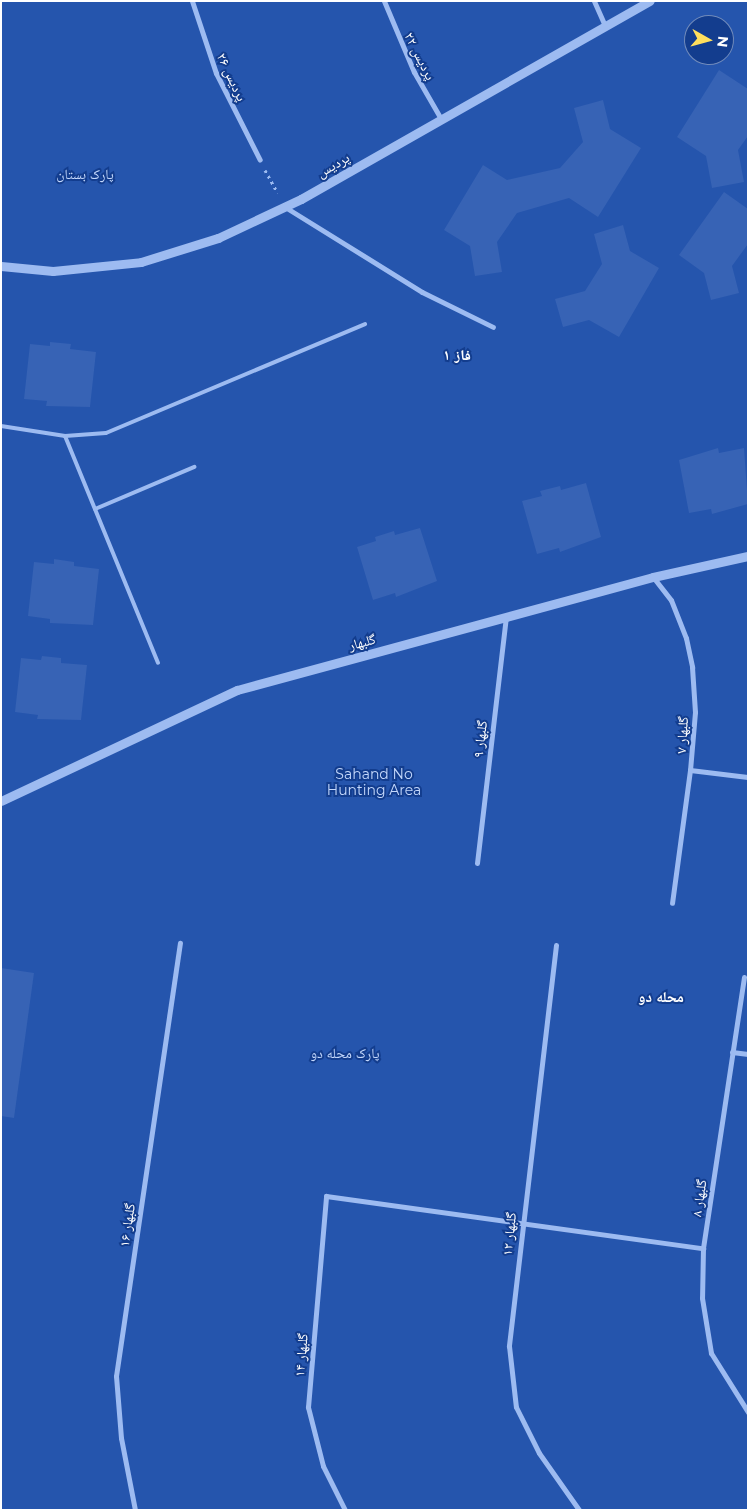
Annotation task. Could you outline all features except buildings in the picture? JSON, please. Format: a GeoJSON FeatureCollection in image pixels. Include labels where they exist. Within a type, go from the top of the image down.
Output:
{"type":"FeatureCollection","features":[{"type":"Feature","properties":{"kind":"street","name":"پردیس ۲۶"},"geometry":{"type":"LineString","coordinates":[[192,1],[216,74],[260,160]]}},
{"type":"Feature","properties":{"kind":"street","name":"پردیس ۲۲"},"geometry":{"type":"LineString","coordinates":[[384,1],[414,72],[441,119]]}},
{"type":"Feature","properties":{"kind":"street"},"geometry":{"type":"LineString","coordinates":[[594,1],[604,26]]}},
{"type":"Feature","properties":{"kind":"street","name":"پردیس"},"geometry":{"type":"LineString","coordinates":[[1,266],[53,271],[141,262],[218,238],[285,207],[650,1]]}},
{"type":"Feature","properties":{"kind":"street"},"geometry":{"type":"LineString","coordinates":[[285,207],[422,292],[493,327]]}},
{"type":"Feature","properties":{"kind":"street","name":"گلبهار"},"geometry":{"type":"LineString","coordinates":[[1,801],[237,690],[653,577],[748,556]]}},
{"type":"Feature","properties":{"kind":"street","name":"گلبهار ۷"},"geometry":{"type":"LineString","coordinates":[[653,577],[671,600],[686,638],[692,668],[695,712],[690,770],[672,902]]}},
{"type":"Feature","properties":{"kind":"street","name":"گلبهار ۹"},"geometry":{"type":"LineString","coordinates":[[477,863],[506,617]]}},
{"type":"Feature","properties":{"kind":"street"},"geometry":{"type":"LineString","coordinates":[[690,770],[748,777]]}},
{"type":"Feature","properties":{"kind":"street","name":"گلبهار ۱۶"},"geometry":{"type":"LineString","coordinates":[[135,1510],[121,1438],[116,1376],[180,943]]}},
{"type":"Feature","properties":{"kind":"street","name":"گلبهار ۱۲"},"geometry":{"type":"LineString","coordinates":[[556,945],[521,1224],[509,1346],[516,1407],[539,1453],[578,1510]]}},
{"type":"Feature","properties":{"kind":"street","name":"گلبهار ۸"},"geometry":{"type":"LineString","coordinates":[[744,978],[703,1248],[702,1298],[712,1353],[748,1412]]}},
{"type":"Feature","properties":{"kind":"street"},"geometry":{"type":"LineString","coordinates":[[732,1052],[748,1054]]}},
{"type":"Feature","properties":{"kind":"street","name":"گلبهار ۱۴"},"geometry":{"type":"LineString","coordinates":[[345,1510],[323,1466],[308,1407],[326,1196],[521,1224]]}},
{"type":"Feature","properties":{"kind":"street"},"geometry":{"type":"LineString","coordinates":[[521,1224],[703,1248]]}},
{"type":"Feature","properties":{"kind":"lane"},"geometry":{"type":"LineString","coordinates":[[1,426],[65,436],[106,433],[365,324]]}},
{"type":"Feature","properties":{"kind":"lane"},"geometry":{"type":"LineString","coordinates":[[65,436],[158,663]]}},
{"type":"Feature","properties":{"kind":"lane"},"geometry":{"type":"LineString","coordinates":[[95,509],[194,467]]}},
{"type":"Feature","properties":{"kind":"path"},"geometry":{"type":"LineString","coordinates":[[260,160],[285,207]]}},
{"type":"Feature","properties":{"kind":"green space","name":"Sahand No Hunting Area"},"geometry":{"type":"Polygon","coordinates":[[[1,1],[748,1],[748,1510],[1,1510],[1,1]]]}},
{"type":"Feature","properties":{"kind":"district","name":"فاز ۱"},"geometry":{"type":"Point","coordinates":[457,355]}},
{"type":"Feature","properties":{"kind":"district","name":"محله دو"},"geometry":{"type":"Point","coordinates":[661,997]}},
{"type":"Feature","properties":{"kind":"park label","name":"پارک بستان"},"geometry":{"type":"Point","coordinates":[85,174]}},
{"type":"Feature","properties":{"kind":"park label","name":"پارک محله دو"},"geometry":{"type":"Point","coordinates":[345,1053]}}]}
